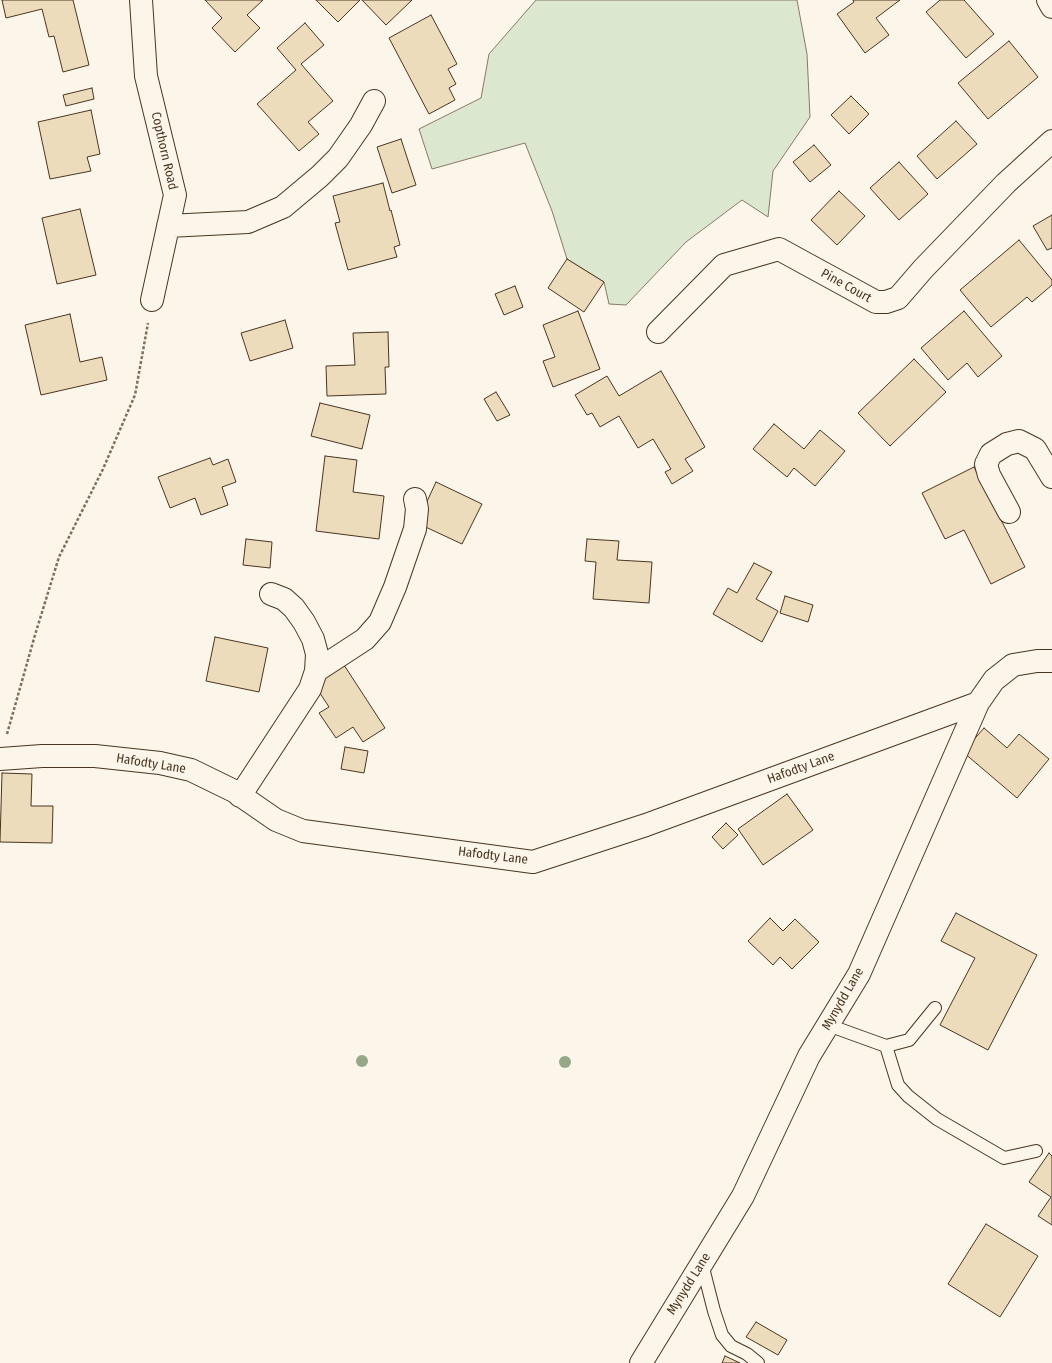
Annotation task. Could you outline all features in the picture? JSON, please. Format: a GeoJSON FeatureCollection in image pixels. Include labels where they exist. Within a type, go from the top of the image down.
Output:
{"type":"FeatureCollection","features":[{"type":"Feature","properties":{"kind":"street","name":"Copthorn Road"},"geometry":{"type":"LineString","coordinates":[[141,0],[146,76],[175,195],[152,300]]}},
{"type":"Feature","properties":{"kind":"street"},"geometry":{"type":"LineString","coordinates":[[1048,0],[1052,7]]}},
{"type":"Feature","properties":{"kind":"street"},"geometry":{"type":"LineString","coordinates":[[168,226],[248,222],[283,206],[320,176],[338,158],[361,125],[374,101]]}},
{"type":"Feature","properties":{"kind":"street","name":"Pine Court"},"geometry":{"type":"LineString","coordinates":[[658,332],[724,265],[779,249],[876,302],[886,302],[898,298],[923,269],[1006,183],[1052,141]]}},
{"type":"Feature","properties":{"kind":"street"},"geometry":{"type":"LineString","coordinates":[[1009,512],[989,475],[986,464],[991,454],[1007,444],[1019,441],[1034,450],[1052,477]]}},
{"type":"Feature","properties":{"kind":"street"},"geometry":{"type":"LineString","coordinates":[[316,671],[365,640],[380,622],[395,587],[415,530],[417,509],[415,499]]}},
{"type":"Feature","properties":{"kind":"street"},"geometry":{"type":"LineString","coordinates":[[240,796],[310,689],[316,671],[317,654],[313,639],[304,622],[294,608],[284,599],[271,594]]}},
{"type":"Feature","properties":{"kind":"street","name":"Mynydd Lane"},"geometry":{"type":"LineString","coordinates":[[641,1363],[743,1196],[809,1056],[859,974],[978,703],[994,680],[1013,665],[1037,661],[1052,661]]}},
{"type":"Feature","properties":{"kind":"street","name":"Hafodty Lane"},"geometry":{"type":"LineString","coordinates":[[1,759],[42,756],[95,756],[160,764],[190,770],[234,791],[276,820],[303,831],[533,862],[646,825],[978,703]]}},
{"type":"Feature","properties":{"kind":"lane"},"geometry":{"type":"LineString","coordinates":[[828,1025],[886,1046],[909,1040],[935,1008]]}},
{"type":"Feature","properties":{"kind":"lane"},"geometry":{"type":"LineString","coordinates":[[886,1046],[898,1085],[908,1096],[937,1119],[1004,1158],[1036,1151]]}},
{"type":"Feature","properties":{"kind":"lane"},"geometry":{"type":"LineString","coordinates":[[702,1264],[722,1335],[731,1346],[747,1354],[758,1363]]}},
{"type":"Feature","properties":{"kind":"path"},"geometry":{"type":"LineString","coordinates":[[1,759],[35,634],[59,557],[103,469],[135,395],[152,300]]}},
{"type":"Feature","properties":{"kind":"green space"},"geometry":{"type":"Polygon","coordinates":[[[536,0],[797,0],[807,54],[810,117],[773,171],[768,217],[742,200],[686,242],[626,305],[609,304],[604,282],[567,259],[552,211],[525,143],[432,169],[419,129],[481,98],[489,54],[536,0]]]}},
{"type":"Feature","properties":{"kind":"building"},"geometry":{"type":"Polygon","coordinates":[[[2,0],[73,0],[89,65],[63,72],[54,36],[49,37],[42,9],[6,18],[2,0]]]}},
{"type":"Feature","properties":{"kind":"building"},"geometry":{"type":"Polygon","coordinates":[[[205,0],[263,0],[247,15],[260,28],[235,52],[212,28],[222,18],[205,0]]]}},
{"type":"Feature","properties":{"kind":"building"},"geometry":{"type":"Polygon","coordinates":[[[316,0],[360,0],[338,22],[316,0]]]}},
{"type":"Feature","properties":{"kind":"building"},"geometry":{"type":"Polygon","coordinates":[[[362,0],[412,0],[386,25],[362,0]]]}},
{"type":"Feature","properties":{"kind":"building"},"geometry":{"type":"Polygon","coordinates":[[[853,0],[900,0],[876,18],[889,35],[865,53],[837,14],[854,2],[853,0]]]}},
{"type":"Feature","properties":{"kind":"building"},"geometry":{"type":"Polygon","coordinates":[[[940,0],[964,0],[994,34],[966,58],[926,12],[940,0]]]}},
{"type":"Feature","properties":{"kind":"building"},"geometry":{"type":"Polygon","coordinates":[[[431,15],[457,64],[448,69],[456,84],[449,88],[455,100],[429,114],[389,38],[431,15]]]}},
{"type":"Feature","properties":{"kind":"building"},"geometry":{"type":"Polygon","coordinates":[[[305,23],[324,45],[301,64],[333,101],[308,122],[319,134],[299,151],[257,104],[296,70],[277,48],[305,23]]]}},
{"type":"Feature","properties":{"kind":"building"},"geometry":{"type":"Polygon","coordinates":[[[1009,41],[1038,77],[988,119],[958,83],[1009,41]]]}},
{"type":"Feature","properties":{"kind":"building"},"geometry":{"type":"Polygon","coordinates":[[[92,88],[94,99],[66,106],[63,95],[92,88]]]}},
{"type":"Feature","properties":{"kind":"building"},"geometry":{"type":"Polygon","coordinates":[[[851,96],[869,114],[849,134],[831,115],[851,96]]]}},
{"type":"Feature","properties":{"kind":"building"},"geometry":{"type":"Polygon","coordinates":[[[91,110],[100,154],[87,157],[91,171],[50,179],[38,122],[91,110]]]}},
{"type":"Feature","properties":{"kind":"building"},"geometry":{"type":"Polygon","coordinates":[[[956,121],[977,144],[937,179],[917,156],[956,121]]]}},
{"type":"Feature","properties":{"kind":"building"},"geometry":{"type":"Polygon","coordinates":[[[401,139],[416,185],[392,193],[377,147],[401,139]]]}},
{"type":"Feature","properties":{"kind":"building"},"geometry":{"type":"Polygon","coordinates":[[[814,145],[831,165],[810,182],[793,162],[814,145]]]}},
{"type":"Feature","properties":{"kind":"building"},"geometry":{"type":"Polygon","coordinates":[[[899,162],[928,194],[899,220],[870,188],[899,162]]]}},
{"type":"Feature","properties":{"kind":"building"},"geometry":{"type":"Polygon","coordinates":[[[383,183],[400,245],[394,247],[397,257],[348,270],[335,223],[340,222],[333,196],[383,183]]]}},
{"type":"Feature","properties":{"kind":"building"},"geometry":{"type":"Polygon","coordinates":[[[839,191],[865,216],[837,245],[811,220],[839,191]]]}},
{"type":"Feature","properties":{"kind":"building"},"geometry":{"type":"Polygon","coordinates":[[[80,209],[96,275],[57,284],[42,218],[80,209]]]}},
{"type":"Feature","properties":{"kind":"building"},"geometry":{"type":"Polygon","coordinates":[[[1052,215],[1052,248],[1047,250],[1033,226],[1052,215]]]}},
{"type":"Feature","properties":{"kind":"building"},"geometry":{"type":"Polygon","coordinates":[[[1019,240],[1052,280],[1052,285],[1032,302],[1027,297],[991,327],[960,290],[1019,240]]]}},
{"type":"Feature","properties":{"kind":"building"},"geometry":{"type":"Polygon","coordinates":[[[567,259],[604,282],[584,312],[548,288],[567,259]]]}},
{"type":"Feature","properties":{"kind":"building"},"geometry":{"type":"Polygon","coordinates":[[[515,286],[523,307],[504,315],[495,294],[515,286]]]}},
{"type":"Feature","properties":{"kind":"building"},"geometry":{"type":"Polygon","coordinates":[[[578,311],[600,369],[553,387],[543,361],[555,357],[543,325],[578,311]]]}},
{"type":"Feature","properties":{"kind":"building"},"geometry":{"type":"Polygon","coordinates":[[[964,311],[1002,356],[978,377],[967,363],[948,380],[921,348],[964,311]]]}},
{"type":"Feature","properties":{"kind":"building"},"geometry":{"type":"Polygon","coordinates":[[[70,314],[80,362],[102,357],[107,380],[41,395],[25,325],[70,314]]]}},
{"type":"Feature","properties":{"kind":"building"},"geometry":{"type":"Polygon","coordinates":[[[285,320],[293,348],[250,361],[241,333],[285,320]]]}},
{"type":"Feature","properties":{"kind":"building"},"geometry":{"type":"Polygon","coordinates":[[[388,332],[389,367],[385,367],[386,394],[327,396],[326,366],[355,365],[353,333],[388,332]]]}},
{"type":"Feature","properties":{"kind":"building"},"geometry":{"type":"Polygon","coordinates":[[[914,359],[946,392],[890,446],[858,413],[914,359]]]}},
{"type":"Feature","properties":{"kind":"building"},"geometry":{"type":"Polygon","coordinates":[[[661,371],[705,447],[685,459],[693,471],[672,484],[665,472],[671,469],[653,439],[638,448],[619,416],[600,427],[592,413],[587,415],[575,395],[607,376],[619,396],[661,371]]]}},
{"type":"Feature","properties":{"kind":"building"},"geometry":{"type":"Polygon","coordinates":[[[496,392],[510,415],[497,421],[484,399],[496,392]]]}},
{"type":"Feature","properties":{"kind":"building"},"geometry":{"type":"Polygon","coordinates":[[[320,403],[370,415],[362,449],[311,436],[320,403]]]}},
{"type":"Feature","properties":{"kind":"building"},"geometry":{"type":"Polygon","coordinates":[[[774,424],[804,449],[820,430],[845,451],[815,486],[794,468],[787,477],[753,449],[774,424]]]}},
{"type":"Feature","properties":{"kind":"building"},"geometry":{"type":"Polygon","coordinates":[[[325,456],[357,460],[353,492],[384,496],[379,539],[316,531],[325,456]]]}},
{"type":"Feature","properties":{"kind":"building"},"geometry":{"type":"Polygon","coordinates":[[[210,458],[213,465],[228,459],[236,482],[222,487],[228,505],[201,515],[195,498],[170,508],[158,477],[210,458]]]}},
{"type":"Feature","properties":{"kind":"building"},"geometry":{"type":"Polygon","coordinates":[[[974,467],[1025,567],[991,584],[964,530],[945,539],[922,493],[974,467]]]}},
{"type":"Feature","properties":{"kind":"building"},"geometry":{"type":"Polygon","coordinates":[[[436,482],[482,504],[462,544],[417,523],[436,482]]]}},
{"type":"Feature","properties":{"kind":"building"},"geometry":{"type":"Polygon","coordinates":[[[246,539],[272,542],[270,568],[243,565],[246,539]]]}},
{"type":"Feature","properties":{"kind":"building"},"geometry":{"type":"Polygon","coordinates":[[[587,539],[619,541],[617,560],[652,562],[649,603],[593,599],[596,562],[585,561],[587,539]]]}},
{"type":"Feature","properties":{"kind":"building"},"geometry":{"type":"Polygon","coordinates":[[[754,563],[772,572],[756,599],[778,611],[762,642],[713,614],[728,588],[737,593],[754,563]]]}},
{"type":"Feature","properties":{"kind":"building"},"geometry":{"type":"Polygon","coordinates":[[[785,596],[813,605],[808,622],[780,613],[785,596]]]}},
{"type":"Feature","properties":{"kind":"building"},"geometry":{"type":"Polygon","coordinates":[[[215,637],[268,648],[259,692],[206,681],[215,637]]]}},
{"type":"Feature","properties":{"kind":"building"},"geometry":{"type":"Polygon","coordinates":[[[344,665],[385,728],[363,742],[353,727],[336,738],[319,713],[329,707],[314,684],[344,665]]]}},
{"type":"Feature","properties":{"kind":"building"},"geometry":{"type":"Polygon","coordinates":[[[984,728],[1007,748],[1019,734],[1049,759],[1017,798],[963,752],[984,728]]]}},
{"type":"Feature","properties":{"kind":"building"},"geometry":{"type":"Polygon","coordinates":[[[345,747],[368,751],[364,773],[341,769],[345,747]]]}},
{"type":"Feature","properties":{"kind":"building"},"geometry":{"type":"Polygon","coordinates":[[[2,773],[32,774],[31,806],[53,806],[52,843],[0,842],[2,773]]]}},
{"type":"Feature","properties":{"kind":"building"},"geometry":{"type":"Polygon","coordinates":[[[787,794],[813,830],[763,865],[738,829],[787,794]]]}},
{"type":"Feature","properties":{"kind":"building"},"geometry":{"type":"Polygon","coordinates":[[[726,823],[738,835],[723,849],[712,837],[726,823]]]}},
{"type":"Feature","properties":{"kind":"building"},"geometry":{"type":"Polygon","coordinates":[[[956,913],[1037,955],[988,1050],[940,1025],[975,958],[941,941],[956,913]]]}},
{"type":"Feature","properties":{"kind":"building"},"geometry":{"type":"Polygon","coordinates":[[[770,918],[783,931],[795,919],[819,942],[792,969],[780,957],[773,965],[748,941],[770,918]]]}},
{"type":"Feature","properties":{"kind":"building"},"geometry":{"type":"Polygon","coordinates":[[[1049,1153],[1052,1156],[1052,1225],[1038,1216],[1051,1197],[1029,1182],[1049,1153]]]}},
{"type":"Feature","properties":{"kind":"building"},"geometry":{"type":"Polygon","coordinates":[[[986,1224],[1038,1256],[1000,1317],[948,1284],[986,1224]]]}},
{"type":"Feature","properties":{"kind":"building"},"geometry":{"type":"Polygon","coordinates":[[[756,1322],[787,1340],[778,1355],[746,1337],[756,1322]]]}},
{"type":"Feature","properties":{"kind":"building"},"geometry":{"type":"Polygon","coordinates":[[[725,1356],[740,1363],[722,1363],[725,1356]]]}}]}
